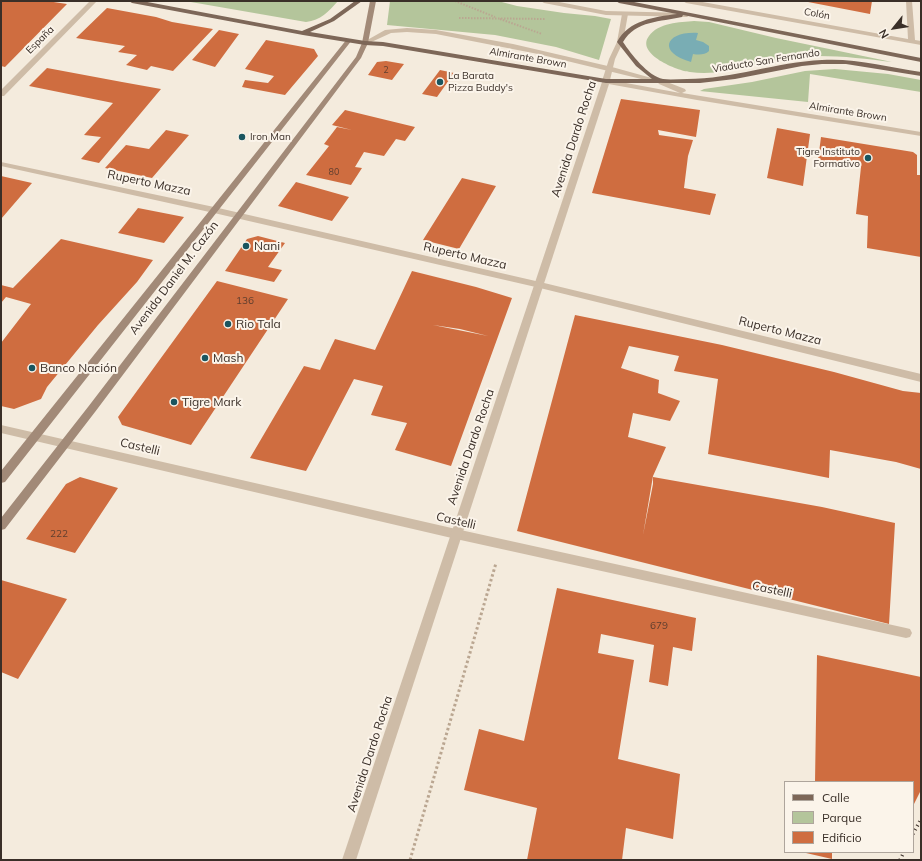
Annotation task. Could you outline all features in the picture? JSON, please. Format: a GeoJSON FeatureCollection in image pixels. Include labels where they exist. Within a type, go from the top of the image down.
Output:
{"type":"FeatureCollection","features":[{"type":"Feature","properties":{"kind":"main road","name":"Almirante Brown"},"geometry":{"type":"LineString","coordinates":[[132,1],[302,33],[365,43],[383,44],[606,81]]}},
{"type":"Feature","properties":{"kind":"main road"},"geometry":{"type":"LineString","coordinates":[[302,33],[332,20],[359,1]]}},
{"type":"Feature","properties":{"kind":"main road","name":"Avenida Daniel M. Cazón"},"geometry":{"type":"LineString","coordinates":[[1,526],[66,444],[237,215],[359,57],[365,43],[373,1]]}},
{"type":"Feature","properties":{"kind":"main road"},"geometry":{"type":"LineString","coordinates":[[619,1],[690,15]]}},
{"type":"Feature","properties":{"kind":"main road"},"geometry":{"type":"LineString","coordinates":[[662,82],[642,70],[630,58],[620,42],[622,36],[634,27],[647,22],[690,15]]}},
{"type":"Feature","properties":{"kind":"main road","name":"Viaducto San Fernando"},"geometry":{"type":"LineString","coordinates":[[690,15],[921,60]]}},
{"type":"Feature","properties":{"kind":"main road","name":"Avenida Daniel M. Cazón"},"geometry":{"type":"LineString","coordinates":[[1,479],[349,40]]}},
{"type":"Feature","properties":{"kind":"main road","name":"Viaducto San Fernando"},"geometry":{"type":"LineString","coordinates":[[606,81],[700,81],[735,77],[802,64],[822,62],[846,62],[921,74]]}},
{"type":"Feature","properties":{"kind":"street","name":"España"},"geometry":{"type":"LineString","coordinates":[[1,94],[94,1]]}},
{"type":"Feature","properties":{"kind":"street"},"geometry":{"type":"LineString","coordinates":[[544,1],[606,13],[690,15]]}},
{"type":"Feature","properties":{"kind":"street","name":"Colón"},"geometry":{"type":"LineString","coordinates":[[686,1],[921,43]]}},
{"type":"Feature","properties":{"kind":"street"},"geometry":{"type":"LineString","coordinates":[[909,1],[912,42]]}},
{"type":"Feature","properties":{"kind":"street","name":"Avenida Dardo Rocha"},"geometry":{"type":"LineString","coordinates":[[349,860],[456,534],[540,286],[610,68],[620,42],[628,2]]}},
{"type":"Feature","properties":{"kind":"street"},"geometry":{"type":"LineString","coordinates":[[365,43],[389,32],[404,30],[446,34],[506,44],[610,68],[662,82],[697,98]]}},
{"type":"Feature","properties":{"kind":"street","name":"Almirante Brown"},"geometry":{"type":"LineString","coordinates":[[606,81],[697,98],[921,134]]}},
{"type":"Feature","properties":{"kind":"street","name":"Ruperto Mazza"},"geometry":{"type":"LineString","coordinates":[[1,164],[237,215],[921,378]]}},
{"type":"Feature","properties":{"kind":"street","name":"Castelli"},"geometry":{"type":"LineString","coordinates":[[1,429],[456,534],[906,633]]}},
{"type":"Feature","properties":{"kind":"path"},"geometry":{"type":"LineString","coordinates":[[455,1],[547,36]]}},
{"type":"Feature","properties":{"kind":"path"},"geometry":{"type":"LineString","coordinates":[[457,18],[550,20]]}},
{"type":"Feature","properties":{"kind":"path"},"geometry":{"type":"LineString","coordinates":[[410,860],[502,544]]}},
{"type":"Feature","properties":{"kind":"green space"},"geometry":{"type":"Polygon","coordinates":[[[185,1],[338,1],[320,17],[306,22],[185,1]]]}},
{"type":"Feature","properties":{"kind":"green space"},"geometry":{"type":"Polygon","coordinates":[[[390,1],[498,1],[517,6],[611,19],[599,60],[556,47],[495,35],[387,25],[390,1]]]}},
{"type":"Feature","properties":{"kind":"green space"},"geometry":{"type":"Polygon","coordinates":[[[694,21],[709,22],[776,38],[892,62],[844,57],[807,56],[782,59],[730,71],[703,73],[684,71],[668,65],[653,55],[648,49],[646,43],[649,36],[658,28],[670,24],[694,21]]]}},
{"type":"Feature","properties":{"kind":"green space"},"geometry":{"type":"Polygon","coordinates":[[[835,69],[888,74],[921,80],[921,92],[810,74],[808,102],[700,91],[704,89],[752,82],[805,71],[835,69]]]}},
{"type":"Feature","properties":{"kind":"water"},"geometry":{"type":"Polygon","coordinates":[[[698,33],[696,40],[709,46],[709,51],[697,55],[693,54],[691,62],[680,58],[669,48],[669,43],[678,35],[698,33]]]}},
{"type":"Feature","properties":{"kind":"building"},"geometry":{"type":"Polygon","coordinates":[[[1,1],[47,1],[67,4],[5,67],[1,66],[1,1]]]}},
{"type":"Feature","properties":{"kind":"building"},"geometry":{"type":"Polygon","coordinates":[[[803,1],[872,1],[870,14],[803,1]]]}},
{"type":"Feature","properties":{"kind":"building"},"geometry":{"type":"Polygon","coordinates":[[[107,8],[213,29],[173,71],[151,66],[147,70],[126,65],[137,55],[118,52],[125,46],[76,38],[107,8]]]}},
{"type":"Feature","properties":{"kind":"building"},"geometry":{"type":"Polygon","coordinates":[[[219,30],[239,34],[215,67],[192,60],[219,30]]]}},
{"type":"Feature","properties":{"kind":"building"},"geometry":{"type":"Polygon","coordinates":[[[266,40],[314,49],[318,56],[285,95],[242,87],[245,80],[268,83],[274,76],[245,69],[266,40]]]}},
{"type":"Feature","properties":{"kind":"building"},"geometry":{"type":"Polygon","coordinates":[[[386,61],[404,64],[392,80],[368,75],[377,62],[386,61]]]}},
{"type":"Feature","properties":{"kind":"building"},"geometry":{"type":"Polygon","coordinates":[[[47,68],[161,89],[99,163],[81,159],[101,137],[84,135],[113,103],[29,86],[47,68]]]}},
{"type":"Feature","properties":{"kind":"building","name":"La Barata Pizza Buddy's"},"geometry":{"type":"Polygon","coordinates":[[[440,70],[454,73],[437,97],[422,94],[440,70]]]}},
{"type":"Feature","properties":{"kind":"building"},"geometry":{"type":"Polygon","coordinates":[[[621,99],[700,110],[696,137],[658,130],[659,135],[693,140],[688,156],[684,188],[716,194],[710,215],[592,193],[621,99]]]}},
{"type":"Feature","properties":{"kind":"building"},"geometry":{"type":"Polygon","coordinates":[[[345,110],[415,127],[405,141],[396,139],[384,156],[364,152],[355,167],[362,168],[351,185],[306,175],[329,146],[324,144],[337,127],[352,130],[332,125],[345,110]]]}},
{"type":"Feature","properties":{"kind":"building"},"geometry":{"type":"Polygon","coordinates":[[[777,128],[810,134],[803,186],[767,178],[777,128]]]}},
{"type":"Feature","properties":{"kind":"building"},"geometry":{"type":"Polygon","coordinates":[[[166,130],[189,135],[152,178],[105,168],[126,145],[149,149],[166,130]]]}},
{"type":"Feature","properties":{"kind":"building"},"geometry":{"type":"Polygon","coordinates":[[[821,137],[913,152],[917,155],[917,175],[921,175],[921,257],[867,248],[868,216],[856,214],[861,167],[818,160],[821,137]]]}},
{"type":"Feature","properties":{"kind":"building"},"geometry":{"type":"Polygon","coordinates":[[[1,176],[32,183],[1,219],[1,176]]]}},
{"type":"Feature","properties":{"kind":"building"},"geometry":{"type":"Polygon","coordinates":[[[462,178],[496,186],[459,249],[423,240],[462,178]]]}},
{"type":"Feature","properties":{"kind":"building"},"geometry":{"type":"Polygon","coordinates":[[[296,182],[349,197],[332,221],[278,206],[296,182]]]}},
{"type":"Feature","properties":{"kind":"building"},"geometry":{"type":"Polygon","coordinates":[[[138,208],[184,217],[164,243],[118,233],[138,208]]]}},
{"type":"Feature","properties":{"kind":"building"},"geometry":{"type":"Polygon","coordinates":[[[258,236],[285,243],[268,267],[282,270],[274,282],[225,271],[247,239],[258,236]]]}},
{"type":"Feature","properties":{"kind":"building"},"geometry":{"type":"Polygon","coordinates":[[[61,239],[153,260],[137,282],[98,325],[47,387],[41,399],[14,409],[1,406],[1,343],[31,304],[6,297],[1,303],[1,285],[13,288],[61,239]]]}},
{"type":"Feature","properties":{"kind":"building"},"geometry":{"type":"Polygon","coordinates":[[[412,271],[476,287],[512,298],[451,466],[395,450],[407,423],[371,415],[383,386],[354,379],[306,471],[250,458],[304,366],[320,370],[335,339],[375,350],[412,271]],[[433,325],[488,336],[460,329],[433,325]]]}},
{"type":"Feature","properties":{"kind":"building"},"geometry":{"type":"Polygon","coordinates":[[[217,281],[288,299],[191,445],[122,425],[118,417],[217,281]]]}},
{"type":"Feature","properties":{"kind":"building"},"geometry":{"type":"Polygon","coordinates":[[[575,315],[722,345],[834,372],[903,391],[921,393],[921,469],[896,462],[830,450],[829,478],[708,454],[718,379],[674,371],[679,356],[629,346],[621,368],[659,380],[658,393],[680,401],[670,421],[633,413],[628,437],[666,447],[653,476],[643,535],[653,477],[822,507],[895,523],[889,624],[517,531],[575,315]]]}},
{"type":"Feature","properties":{"kind":"building"},"geometry":{"type":"Polygon","coordinates":[[[80,477],[118,488],[75,553],[26,539],[66,484],[80,477]]]}},
{"type":"Feature","properties":{"kind":"building"},"geometry":{"type":"Polygon","coordinates":[[[1,580],[67,599],[18,679],[1,672],[1,580]]]}},
{"type":"Feature","properties":{"kind":"building"},"geometry":{"type":"Polygon","coordinates":[[[557,588],[696,618],[692,651],[673,647],[668,686],[649,682],[654,645],[601,634],[598,653],[634,660],[618,759],[680,774],[673,839],[626,828],[622,860],[527,860],[537,808],[464,790],[479,729],[524,741],[557,588]]]}},
{"type":"Feature","properties":{"kind":"building"},"geometry":{"type":"Polygon","coordinates":[[[817,655],[921,677],[921,790],[914,804],[914,781],[815,781],[817,655]]]}},
{"type":"Feature","properties":{"kind":"building"},"geometry":{"type":"Polygon","coordinates":[[[806,853],[832,853],[832,859],[806,853]]]}},
{"type":"Feature","properties":{"kind":"railway"},"geometry":{"type":"LineString","coordinates":[[914,832],[921,819]]}},
{"type":"Feature","properties":{"kind":"railway"},"geometry":{"type":"LineString","coordinates":[[900,860],[904,853]]}},
{"type":"Feature","properties":{"kind":"place","name":"La Barata Pizza Buddy's"},"geometry":{"type":"Point","coordinates":[440,82]}},
{"type":"Feature","properties":{"kind":"place","name":"Iron Man"},"geometry":{"type":"Point","coordinates":[242,137]}},
{"type":"Feature","properties":{"kind":"place","name":"Tigre Instituto Formativo"},"geometry":{"type":"Point","coordinates":[868,158]}},
{"type":"Feature","properties":{"kind":"place","name":"Nani"},"geometry":{"type":"Point","coordinates":[246,246]}},
{"type":"Feature","properties":{"kind":"place","name":"Rio Tala"},"geometry":{"type":"Point","coordinates":[228,324]}},
{"type":"Feature","properties":{"kind":"place","name":"Mash"},"geometry":{"type":"Point","coordinates":[205,358]}},
{"type":"Feature","properties":{"kind":"place","name":"Banco Nación"},"geometry":{"type":"Point","coordinates":[32,368]}},
{"type":"Feature","properties":{"kind":"place","name":"Tigre Mark"},"geometry":{"type":"Point","coordinates":[174,402]}}]}
